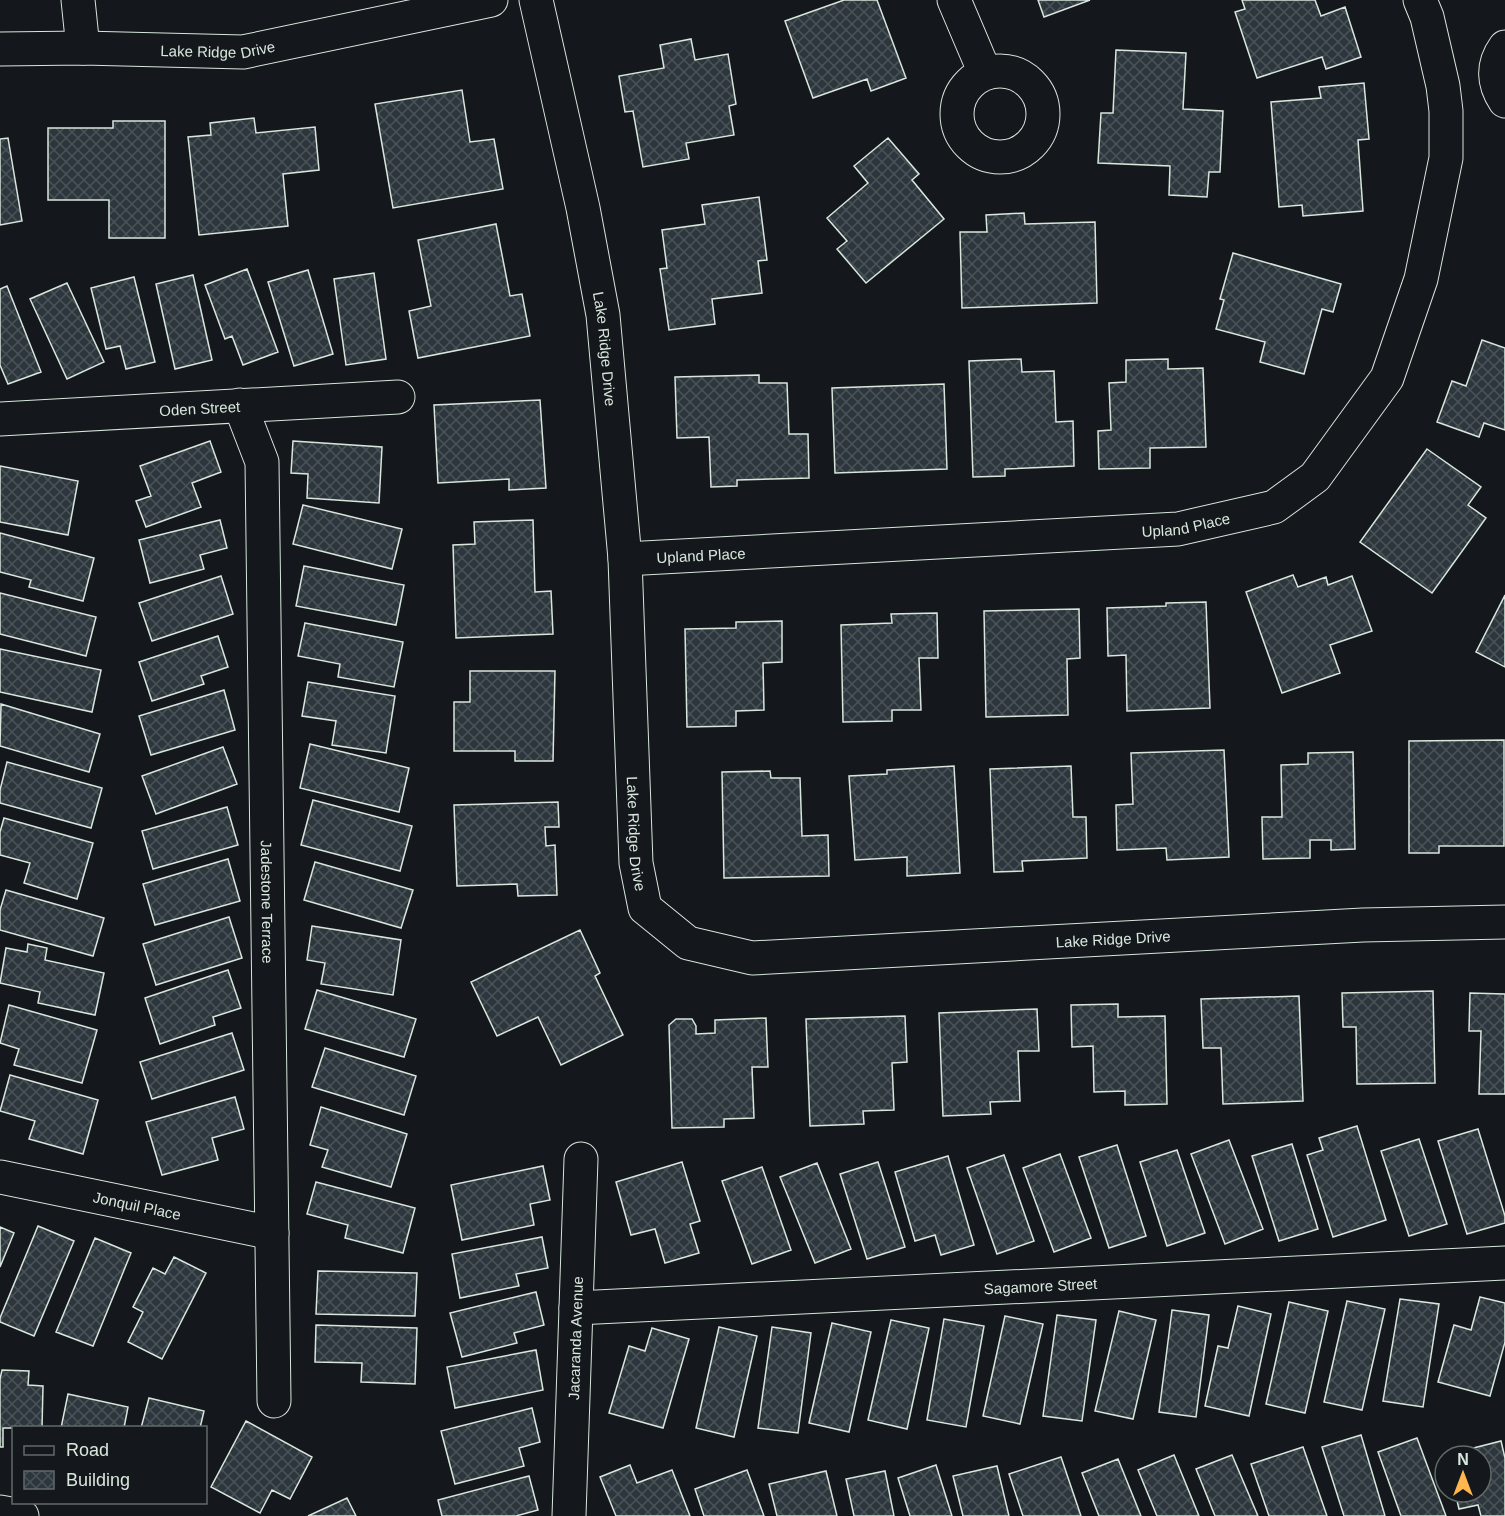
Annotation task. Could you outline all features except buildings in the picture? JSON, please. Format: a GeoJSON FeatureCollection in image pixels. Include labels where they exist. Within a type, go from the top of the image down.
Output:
{"type":"FeatureCollection","features":[{"type":"Feature","properties":{"kind":"street"},"geometry":{"type":"LineString","coordinates":[[78,0],[83,48]]}},
{"type":"Feature","properties":{"kind":"street","name":"Lake Ridge Drive"},"geometry":{"type":"LineString","coordinates":[[0,49],[83,48],[243,52],[490,0]]}},
{"type":"Feature","properties":{"kind":"street","name":"Lake Ridge Drive"},"geometry":{"type":"LineString","coordinates":[[536,0],[584,208],[603,315],[625,559],[636,863],[645,908],[688,943],[752,958],[1363,925],[1505,922]]}},
{"type":"Feature","properties":{"kind":"street"},"geometry":{"type":"LineString","coordinates":[[954,0],[985,73]]}},
{"type":"Feature","properties":{"kind":"street","name":"Upland Place"},"geometry":{"type":"LineString","coordinates":[[625,559],[1178,529],[1274,507],[1315,477],[1387,378],[1420,279],[1446,158],[1446,111],[1443,86],[1427,17],[1420,0]]}},
{"type":"Feature","properties":{"kind":"street"},"geometry":{"type":"LineString","coordinates":[[1443,86],[1500,90],[1496,66],[1505,47]]}},
{"type":"Feature","properties":{"kind":"street","name":"Oden Street"},"geometry":{"type":"LineString","coordinates":[[0,419],[398,397]]}},
{"type":"Feature","properties":{"kind":"street","name":"Jadestone Terrace"},"geometry":{"type":"LineString","coordinates":[[240,405],[262,462],[274,1401]]}},
{"type":"Feature","properties":{"kind":"street","name":"Jacaranda Avenue"},"geometry":{"type":"LineString","coordinates":[[569,1516],[581,1159]]}},
{"type":"Feature","properties":{"kind":"street","name":"Jonquil Place"},"geometry":{"type":"LineString","coordinates":[[0,1177],[272,1233]]}},
{"type":"Feature","properties":{"kind":"street","name":"Sagamore Street"},"geometry":{"type":"LineString","coordinates":[[576,1308],[1505,1263]]}},
{"type":"Feature","properties":{"kind":"street"},"geometry":{"type":"LineString","coordinates":[[0,1512],[22,1516]]}}]}
